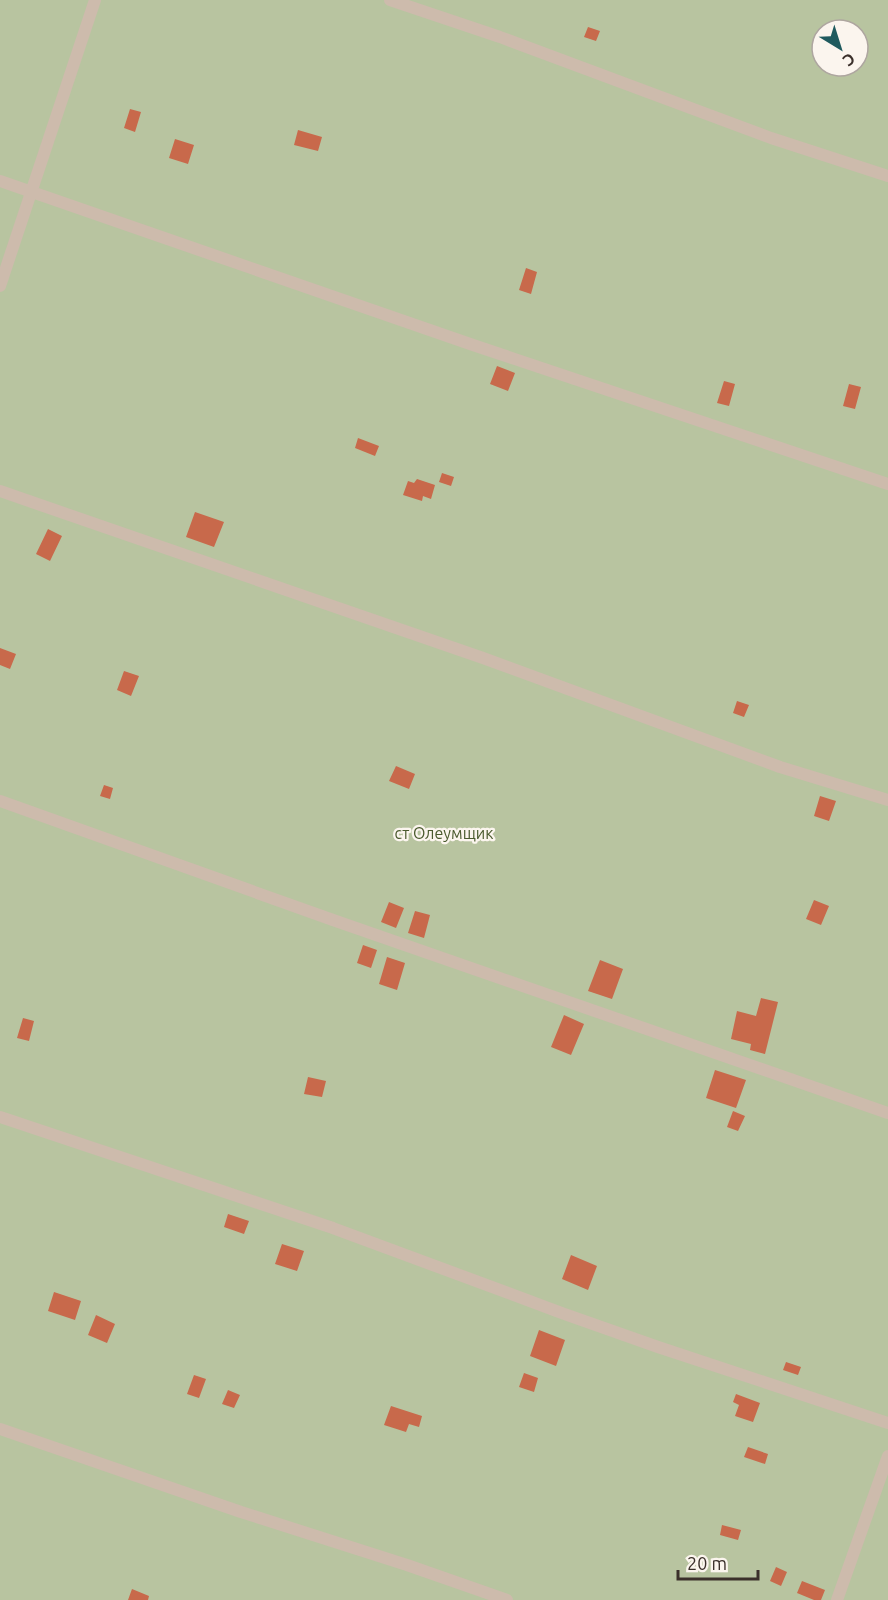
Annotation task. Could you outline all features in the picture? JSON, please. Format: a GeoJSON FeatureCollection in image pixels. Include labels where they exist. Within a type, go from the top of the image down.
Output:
{"type":"FeatureCollection","features":[{"type":"Feature","properties":{"kind":"lane"},"geometry":{"type":"LineString","coordinates":[[0,286],[95,0]]}},
{"type":"Feature","properties":{"kind":"lane"},"geometry":{"type":"LineString","coordinates":[[390,0],[500,37],[771,138],[888,176]]}},
{"type":"Feature","properties":{"kind":"lane"},"geometry":{"type":"LineString","coordinates":[[0,181],[473,345],[888,484]]}},
{"type":"Feature","properties":{"kind":"lane"},"geometry":{"type":"LineString","coordinates":[[0,491],[483,658],[780,767],[888,800]]}},
{"type":"Feature","properties":{"kind":"lane"},"geometry":{"type":"LineString","coordinates":[[0,801],[333,920],[888,1113]]}},
{"type":"Feature","properties":{"kind":"lane"},"geometry":{"type":"LineString","coordinates":[[0,1117],[333,1228],[626,1336],[888,1423]]}},
{"type":"Feature","properties":{"kind":"lane"},"geometry":{"type":"LineString","coordinates":[[0,1429],[507,1600]]}},
{"type":"Feature","properties":{"kind":"lane"},"geometry":{"type":"LineString","coordinates":[[837,1600],[888,1456]]}},
{"type":"Feature","properties":{"kind":"green space","name":"ст Олеумщик"},"geometry":{"type":"Polygon","coordinates":[[[0,0],[888,0],[888,1600],[0,1600],[0,0]]]}},
{"type":"Feature","properties":{"kind":"building"},"geometry":{"type":"Polygon","coordinates":[[[588,27],[600,31],[596,41],[584,37],[588,27]]]}},
{"type":"Feature","properties":{"kind":"building"},"geometry":{"type":"Polygon","coordinates":[[[130,109],[141,112],[135,132],[124,128],[130,109]]]}},
{"type":"Feature","properties":{"kind":"building"},"geometry":{"type":"Polygon","coordinates":[[[298,130],[322,137],[318,151],[294,145],[298,130]]]}},
{"type":"Feature","properties":{"kind":"building"},"geometry":{"type":"Polygon","coordinates":[[[175,139],[194,145],[188,164],[169,158],[175,139]]]}},
{"type":"Feature","properties":{"kind":"building"},"geometry":{"type":"Polygon","coordinates":[[[526,268],[537,272],[531,294],[519,290],[526,268]]]}},
{"type":"Feature","properties":{"kind":"building"},"geometry":{"type":"Polygon","coordinates":[[[497,366],[515,373],[508,391],[490,384],[497,366]]]}},
{"type":"Feature","properties":{"kind":"building"},"geometry":{"type":"Polygon","coordinates":[[[724,381],[735,384],[729,406],[717,403],[724,381]]]}},
{"type":"Feature","properties":{"kind":"building"},"geometry":{"type":"Polygon","coordinates":[[[849,384],[861,387],[855,409],[843,406],[849,384]]]}},
{"type":"Feature","properties":{"kind":"building"},"geometry":{"type":"Polygon","coordinates":[[[358,438],[379,446],[375,456],[355,448],[358,438]]]}},
{"type":"Feature","properties":{"kind":"building"},"geometry":{"type":"Polygon","coordinates":[[[442,473],[454,477],[451,486],[439,482],[442,473]]]}},
{"type":"Feature","properties":{"kind":"building"},"geometry":{"type":"Polygon","coordinates":[[[417,479],[435,485],[431,499],[423,496],[422,501],[403,495],[408,481],[414,483],[417,479]]]}},
{"type":"Feature","properties":{"kind":"building"},"geometry":{"type":"Polygon","coordinates":[[[195,512],[224,522],[214,547],[186,537],[195,512]]]}},
{"type":"Feature","properties":{"kind":"building"},"geometry":{"type":"Polygon","coordinates":[[[48,529],[62,536],[50,561],[36,554],[48,529]]]}},
{"type":"Feature","properties":{"kind":"building"},"geometry":{"type":"Polygon","coordinates":[[[0,648],[16,654],[10,669],[0,665],[0,648]]]}},
{"type":"Feature","properties":{"kind":"building"},"geometry":{"type":"Polygon","coordinates":[[[124,671],[139,676],[131,696],[117,690],[124,671]]]}},
{"type":"Feature","properties":{"kind":"building"},"geometry":{"type":"Polygon","coordinates":[[[737,701],[749,705],[744,717],[733,713],[737,701]]]}},
{"type":"Feature","properties":{"kind":"building"},"geometry":{"type":"Polygon","coordinates":[[[396,766],[415,774],[409,789],[389,781],[396,766]]]}},
{"type":"Feature","properties":{"kind":"building"},"geometry":{"type":"Polygon","coordinates":[[[104,785],[113,788],[110,799],[100,796],[104,785]]]}},
{"type":"Feature","properties":{"kind":"building"},"geometry":{"type":"Polygon","coordinates":[[[820,796],[836,801],[829,821],[814,816],[820,796]]]}},
{"type":"Feature","properties":{"kind":"building"},"geometry":{"type":"Polygon","coordinates":[[[814,900],[829,906],[821,925],[806,919],[814,900]]]}},
{"type":"Feature","properties":{"kind":"building"},"geometry":{"type":"Polygon","coordinates":[[[389,902],[404,908],[396,928],[381,922],[389,902]]]}},
{"type":"Feature","properties":{"kind":"building"},"geometry":{"type":"Polygon","coordinates":[[[415,911],[430,915],[424,938],[408,933],[415,911]]]}},
{"type":"Feature","properties":{"kind":"building"},"geometry":{"type":"Polygon","coordinates":[[[363,945],[377,950],[371,968],[357,963],[363,945]]]}},
{"type":"Feature","properties":{"kind":"building"},"geometry":{"type":"Polygon","coordinates":[[[387,957],[405,963],[397,990],[379,984],[387,957]]]}},
{"type":"Feature","properties":{"kind":"building"},"geometry":{"type":"Polygon","coordinates":[[[600,960],[623,969],[612,999],[588,991],[600,960]]]}},
{"type":"Feature","properties":{"kind":"building"},"geometry":{"type":"Polygon","coordinates":[[[761,998],[778,1002],[765,1054],[750,1050],[751,1044],[731,1039],[737,1011],[756,1016],[761,998]]]}},
{"type":"Feature","properties":{"kind":"building"},"geometry":{"type":"Polygon","coordinates":[[[564,1015],[584,1024],[571,1055],[551,1047],[564,1015]]]}},
{"type":"Feature","properties":{"kind":"building"},"geometry":{"type":"Polygon","coordinates":[[[23,1018],[34,1021],[29,1041],[17,1038],[23,1018]]]}},
{"type":"Feature","properties":{"kind":"building"},"geometry":{"type":"Polygon","coordinates":[[[715,1070],[746,1080],[736,1108],[706,1098],[715,1070]]]}},
{"type":"Feature","properties":{"kind":"building"},"geometry":{"type":"Polygon","coordinates":[[[308,1077],[326,1081],[322,1097],[304,1094],[308,1077]]]}},
{"type":"Feature","properties":{"kind":"building"},"geometry":{"type":"Polygon","coordinates":[[[733,1111],[745,1116],[738,1131],[727,1127],[733,1111]]]}},
{"type":"Feature","properties":{"kind":"building"},"geometry":{"type":"Polygon","coordinates":[[[228,1214],[249,1221],[244,1234],[224,1227],[228,1214]]]}},
{"type":"Feature","properties":{"kind":"building"},"geometry":{"type":"Polygon","coordinates":[[[282,1244],[304,1251],[297,1271],[275,1264],[282,1244]]]}},
{"type":"Feature","properties":{"kind":"building"},"geometry":{"type":"Polygon","coordinates":[[[571,1255],[597,1266],[588,1290],[562,1279],[571,1255]]]}},
{"type":"Feature","properties":{"kind":"building"},"geometry":{"type":"Polygon","coordinates":[[[54,1292],[81,1301],[75,1320],[48,1311],[54,1292]]]}},
{"type":"Feature","properties":{"kind":"building"},"geometry":{"type":"Polygon","coordinates":[[[96,1315],[115,1324],[107,1343],[88,1335],[96,1315]]]}},
{"type":"Feature","properties":{"kind":"building"},"geometry":{"type":"Polygon","coordinates":[[[539,1330],[565,1340],[556,1366],[530,1356],[539,1330]]]}},
{"type":"Feature","properties":{"kind":"building"},"geometry":{"type":"Polygon","coordinates":[[[786,1362],[801,1367],[798,1375],[783,1370],[786,1362]]]}},
{"type":"Feature","properties":{"kind":"building"},"geometry":{"type":"Polygon","coordinates":[[[524,1373],[538,1378],[534,1392],[519,1387],[524,1373]]]}},
{"type":"Feature","properties":{"kind":"building"},"geometry":{"type":"Polygon","coordinates":[[[194,1375],[206,1379],[199,1398],[187,1394],[194,1375]]]}},
{"type":"Feature","properties":{"kind":"building"},"geometry":{"type":"Polygon","coordinates":[[[228,1390],[240,1395],[234,1408],[222,1404],[228,1390]]]}},
{"type":"Feature","properties":{"kind":"building"},"geometry":{"type":"Polygon","coordinates":[[[736,1394],[760,1403],[753,1422],[735,1416],[739,1405],[733,1402],[736,1394]]]}},
{"type":"Feature","properties":{"kind":"building"},"geometry":{"type":"Polygon","coordinates":[[[391,1406],[422,1416],[419,1427],[409,1424],[406,1432],[384,1425],[391,1406]]]}},
{"type":"Feature","properties":{"kind":"building"},"geometry":{"type":"Polygon","coordinates":[[[748,1447],[768,1454],[765,1464],[744,1457],[748,1447]]]}},
{"type":"Feature","properties":{"kind":"building"},"geometry":{"type":"Polygon","coordinates":[[[722,1525],[741,1530],[738,1540],[720,1535],[722,1525]]]}},
{"type":"Feature","properties":{"kind":"building"},"geometry":{"type":"Polygon","coordinates":[[[776,1567],[787,1572],[781,1586],[770,1581],[776,1567]]]}},
{"type":"Feature","properties":{"kind":"building"},"geometry":{"type":"Polygon","coordinates":[[[802,1581],[825,1590],[821,1600],[814,1600],[797,1593],[802,1581]]]}},
{"type":"Feature","properties":{"kind":"building"},"geometry":{"type":"Polygon","coordinates":[[[132,1589],[149,1596],[148,1600],[128,1600],[132,1589]]]}}]}
